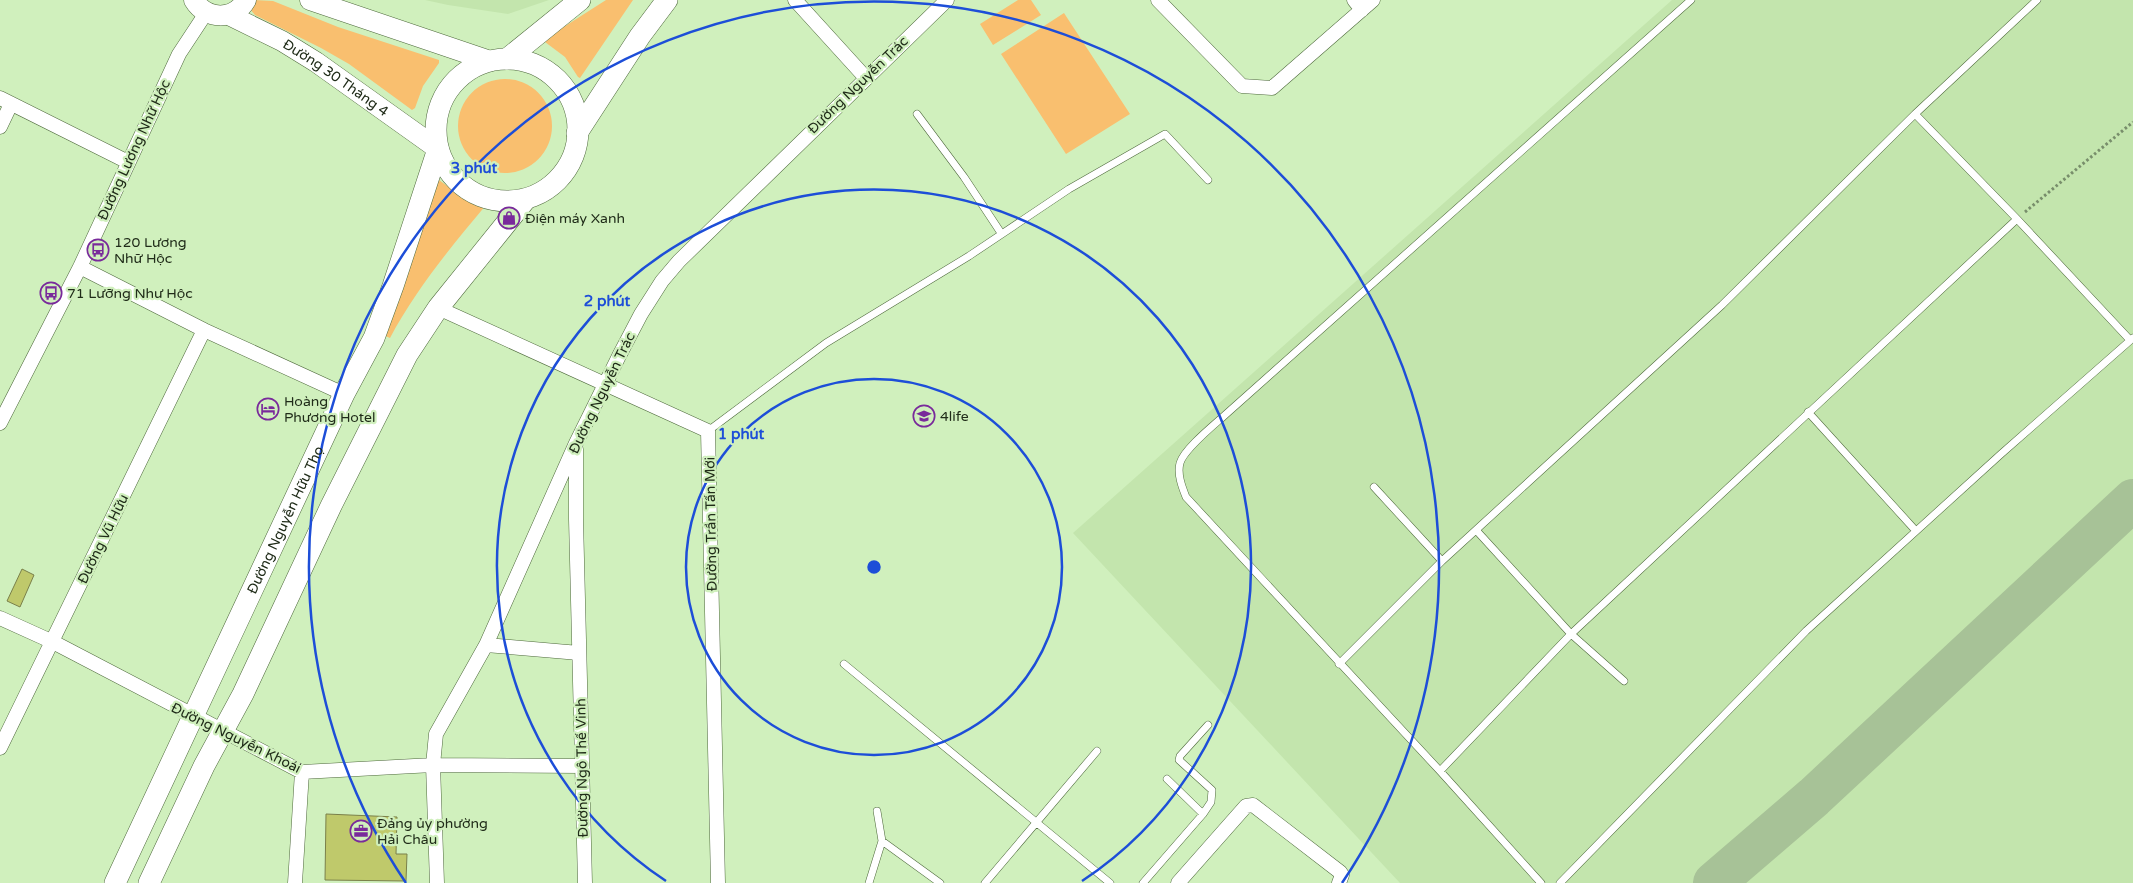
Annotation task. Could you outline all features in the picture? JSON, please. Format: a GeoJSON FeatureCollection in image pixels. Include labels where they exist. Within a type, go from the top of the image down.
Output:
{"type":"FeatureCollection","features":[{"type":"Feature","properties":{"kind":"main road"},"geometry":{"type":"LineString","coordinates":[[499,60],[580,0]]}},
{"type":"Feature","properties":{"kind":"main road"},"geometry":{"type":"LineString","coordinates":[[577,133],[640,36],[667,0]]}},
{"type":"Feature","properties":{"kind":"main road"},"geometry":{"type":"LineString","coordinates":[[149,883],[204,766],[243,694],[331,506],[407,355],[438,308],[526,200],[544,190],[562,175],[574,154],[577,133],[574,108],[564,88],[547,71],[526,61],[499,60],[478,64],[458,78],[443,97],[436,121],[438,150],[446,166],[460,183],[479,195],[500,200],[526,200]]}},
{"type":"Feature","properties":{"kind":"main road","name":"Đường Nguyễn Hữu Thọ"},"geometry":{"type":"LineString","coordinates":[[115,883],[344,394],[374,338],[438,150]]}},
{"type":"Feature","properties":{"kind":"street"},"geometry":{"type":"LineString","coordinates":[[196,4],[214,15],[229,15],[237,11],[246,0]]}},
{"type":"Feature","properties":{"kind":"street"},"geometry":{"type":"LineString","coordinates":[[794,0],[865,78]]}},
{"type":"Feature","properties":{"kind":"street","name":"Đường Nguyễn Trác"},"geometry":{"type":"LineString","coordinates":[[438,883],[434,765],[436,734],[486,644],[576,443],[641,314],[662,281],[679,261],[947,0]]}},
{"type":"Feature","properties":{"kind":"street"},"geometry":{"type":"LineString","coordinates":[[1158,0],[1242,86],[1272,88],[1363,3]]}},
{"type":"Feature","properties":{"kind":"street"},"geometry":{"type":"LineString","coordinates":[[313,1],[499,60]]}},
{"type":"Feature","properties":{"kind":"street","name":"Đường Lương Nhữ Hộc"},"geometry":{"type":"LineString","coordinates":[[0,423],[80,267],[186,42],[196,4]]}},
{"type":"Feature","properties":{"kind":"street","name":"Đường 30 Tháng 4"},"geometry":{"type":"LineString","coordinates":[[229,15],[282,41],[316,62],[438,150]]}},
{"type":"Feature","properties":{"kind":"street"},"geometry":{"type":"LineString","coordinates":[[0,127],[5,101],[128,162]]}},
{"type":"Feature","properties":{"kind":"street"},"geometry":{"type":"LineString","coordinates":[[80,267],[204,330],[344,394]]}},
{"type":"Feature","properties":{"kind":"street"},"geometry":{"type":"LineString","coordinates":[[438,308],[708,431]]}},
{"type":"Feature","properties":{"kind":"street","name":"Đường Vũ Hữu"},"geometry":{"type":"LineString","coordinates":[[0,748],[204,330]]}},
{"type":"Feature","properties":{"kind":"street","name":"Đường Trần Tấn Mới"},"geometry":{"type":"LineString","coordinates":[[708,431],[718,883]]}},
{"type":"Feature","properties":{"kind":"street","name":"Đường Ngô Thế Vinh"},"geometry":{"type":"LineString","coordinates":[[576,443],[585,883]]}},
{"type":"Feature","properties":{"kind":"street","name":"Đường Nguyễn Khoái"},"geometry":{"type":"LineString","coordinates":[[0,618],[53,642],[193,717],[302,772],[434,765],[582,766]]}},
{"type":"Feature","properties":{"kind":"street"},"geometry":{"type":"LineString","coordinates":[[486,644],[579,653]]}},
{"type":"Feature","properties":{"kind":"street"},"geometry":{"type":"LineString","coordinates":[[296,883],[302,772]]}},
{"type":"Feature","properties":{"kind":"street"},"geometry":{"type":"LineString","coordinates":[[1178,883],[1246,806],[1253,805],[1340,872],[1342,875],[1338,883]]}},
{"type":"Feature","properties":{"kind":"lane"},"geometry":{"type":"LineString","coordinates":[[1540,883],[1440,771],[1186,497],[1180,482],[1180,463],[1192,446],[1225,414],[1691,0]]}},
{"type":"Feature","properties":{"kind":"lane"},"geometry":{"type":"LineString","coordinates":[[1339,664],[1442,561],[1722,305],[1915,114],[2037,0]]}},
{"type":"Feature","properties":{"kind":"lane"},"geometry":{"type":"LineString","coordinates":[[916,114],[964,177],[1001,233]]}},
{"type":"Feature","properties":{"kind":"lane"},"geometry":{"type":"LineString","coordinates":[[1560,883],[1806,631],[2132,339],[1915,114]]}},
{"type":"Feature","properties":{"kind":"lane"},"geometry":{"type":"LineString","coordinates":[[708,431],[826,343],[969,256],[1001,233],[1070,190],[1165,134],[1208,180]]}},
{"type":"Feature","properties":{"kind":"lane"},"geometry":{"type":"LineString","coordinates":[[1440,771],[1571,634],[2017,219]]}},
{"type":"Feature","properties":{"kind":"lane"},"geometry":{"type":"LineString","coordinates":[[1808,412],[1916,531]]}},
{"type":"Feature","properties":{"kind":"lane"},"geometry":{"type":"LineString","coordinates":[[1374,487],[1442,561]]}},
{"type":"Feature","properties":{"kind":"lane"},"geometry":{"type":"LineString","coordinates":[[1476,530],[1571,634],[1624,681]]}},
{"type":"Feature","properties":{"kind":"lane"},"geometry":{"type":"LineString","coordinates":[[844,664],[1110,883]]}},
{"type":"Feature","properties":{"kind":"lane"},"geometry":{"type":"LineString","coordinates":[[1143,883],[1203,814],[1211,802],[1212,790],[1179,760],[1180,756],[1208,725]]}},
{"type":"Feature","properties":{"kind":"lane"},"geometry":{"type":"LineString","coordinates":[[985,883],[1097,752]]}},
{"type":"Feature","properties":{"kind":"lane"},"geometry":{"type":"LineString","coordinates":[[1167,779],[1203,814]]}},
{"type":"Feature","properties":{"kind":"lane"},"geometry":{"type":"LineString","coordinates":[[869,883],[882,841],[877,812]]}},
{"type":"Feature","properties":{"kind":"lane"},"geometry":{"type":"LineString","coordinates":[[882,841],[940,883]]}},
{"type":"Feature","properties":{"kind":"path"},"geometry":{"type":"LineString","coordinates":[[2017,219],[2133,122]]}},
{"type":"Feature","properties":{"kind":"shaded area"},"geometry":{"type":"Polygon","coordinates":[[[254,0],[273,1],[338,27],[439,60],[439,63],[423,86],[415,108],[412,110],[349,64],[255,15],[250,9],[254,0]]]}},
{"type":"Feature","properties":{"kind":"shaded area"},"geometry":{"type":"Polygon","coordinates":[[[425,0],[549,0],[508,14],[425,0]]]}},
{"type":"Feature","properties":{"kind":"shaded area"},"geometry":{"type":"Polygon","coordinates":[[[606,0],[633,0],[580,78],[565,57],[545,42],[545,39],[606,0]]]}},
{"type":"Feature","properties":{"kind":"shaded area"},"geometry":{"type":"Polygon","coordinates":[[[1018,0],[1031,0],[1041,15],[993,45],[980,24],[1018,0]]]}},
{"type":"Feature","properties":{"kind":"shaded area"},"geometry":{"type":"Polygon","coordinates":[[[1672,0],[2133,0],[2133,883],[1400,883],[1073,533],[1672,0]]]}},
{"type":"Feature","properties":{"kind":"shaded area"},"geometry":{"type":"Polygon","coordinates":[[[1064,13],[1130,114],[1066,154],[1001,54],[1064,13]]]}},
{"type":"Feature","properties":{"kind":"shaded area"},"geometry":{"type":"Polygon","coordinates":[[[505,79],[523,83],[538,93],[548,108],[552,126],[548,144],[538,159],[523,169],[505,173],[487,169],[472,159],[462,144],[458,126],[462,108],[472,93],[487,83],[505,79]]]}},
{"type":"Feature","properties":{"kind":"shaded area"},"geometry":{"type":"Polygon","coordinates":[[[435,177],[462,197],[486,205],[423,285],[390,338],[383,335],[435,177]]]}},
{"type":"Feature","properties":{"kind":"building"},"geometry":{"type":"Polygon","coordinates":[[[22,569],[34,575],[20,607],[7,601],[22,569]]]}},
{"type":"Feature","properties":{"kind":"building"},"geometry":{"type":"Polygon","coordinates":[[[326,814],[397,817],[396,854],[407,854],[406,881],[325,880],[326,814]]]}},
{"type":"Feature","properties":{"kind":"taxiway"},"geometry":{"type":"LineString","coordinates":[[1714,883],[1814,797],[2133,500]]}},
{"type":"Feature","properties":{"kind":"place","name":"Điện máy Xanh"},"geometry":{"type":"Point","coordinates":[509,218]}},
{"type":"Feature","properties":{"kind":"place","name":"120 Lương Nhữ Hộc"},"geometry":{"type":"Point","coordinates":[98,250]}},
{"type":"Feature","properties":{"kind":"place","name":"71 Lưỡng Như Hộc"},"geometry":{"type":"Point","coordinates":[51,293]}},
{"type":"Feature","properties":{"kind":"place","name":"Hoàng Phương Hotel"},"geometry":{"type":"Point","coordinates":[268,409]}},
{"type":"Feature","properties":{"kind":"place","name":"4life"},"geometry":{"type":"Point","coordinates":[924,416]}},
{"type":"Feature","properties":{"kind":"place","name":"Đảng ủy phường Hải Châu"},"geometry":{"type":"Point","coordinates":[361,831]}}]}
